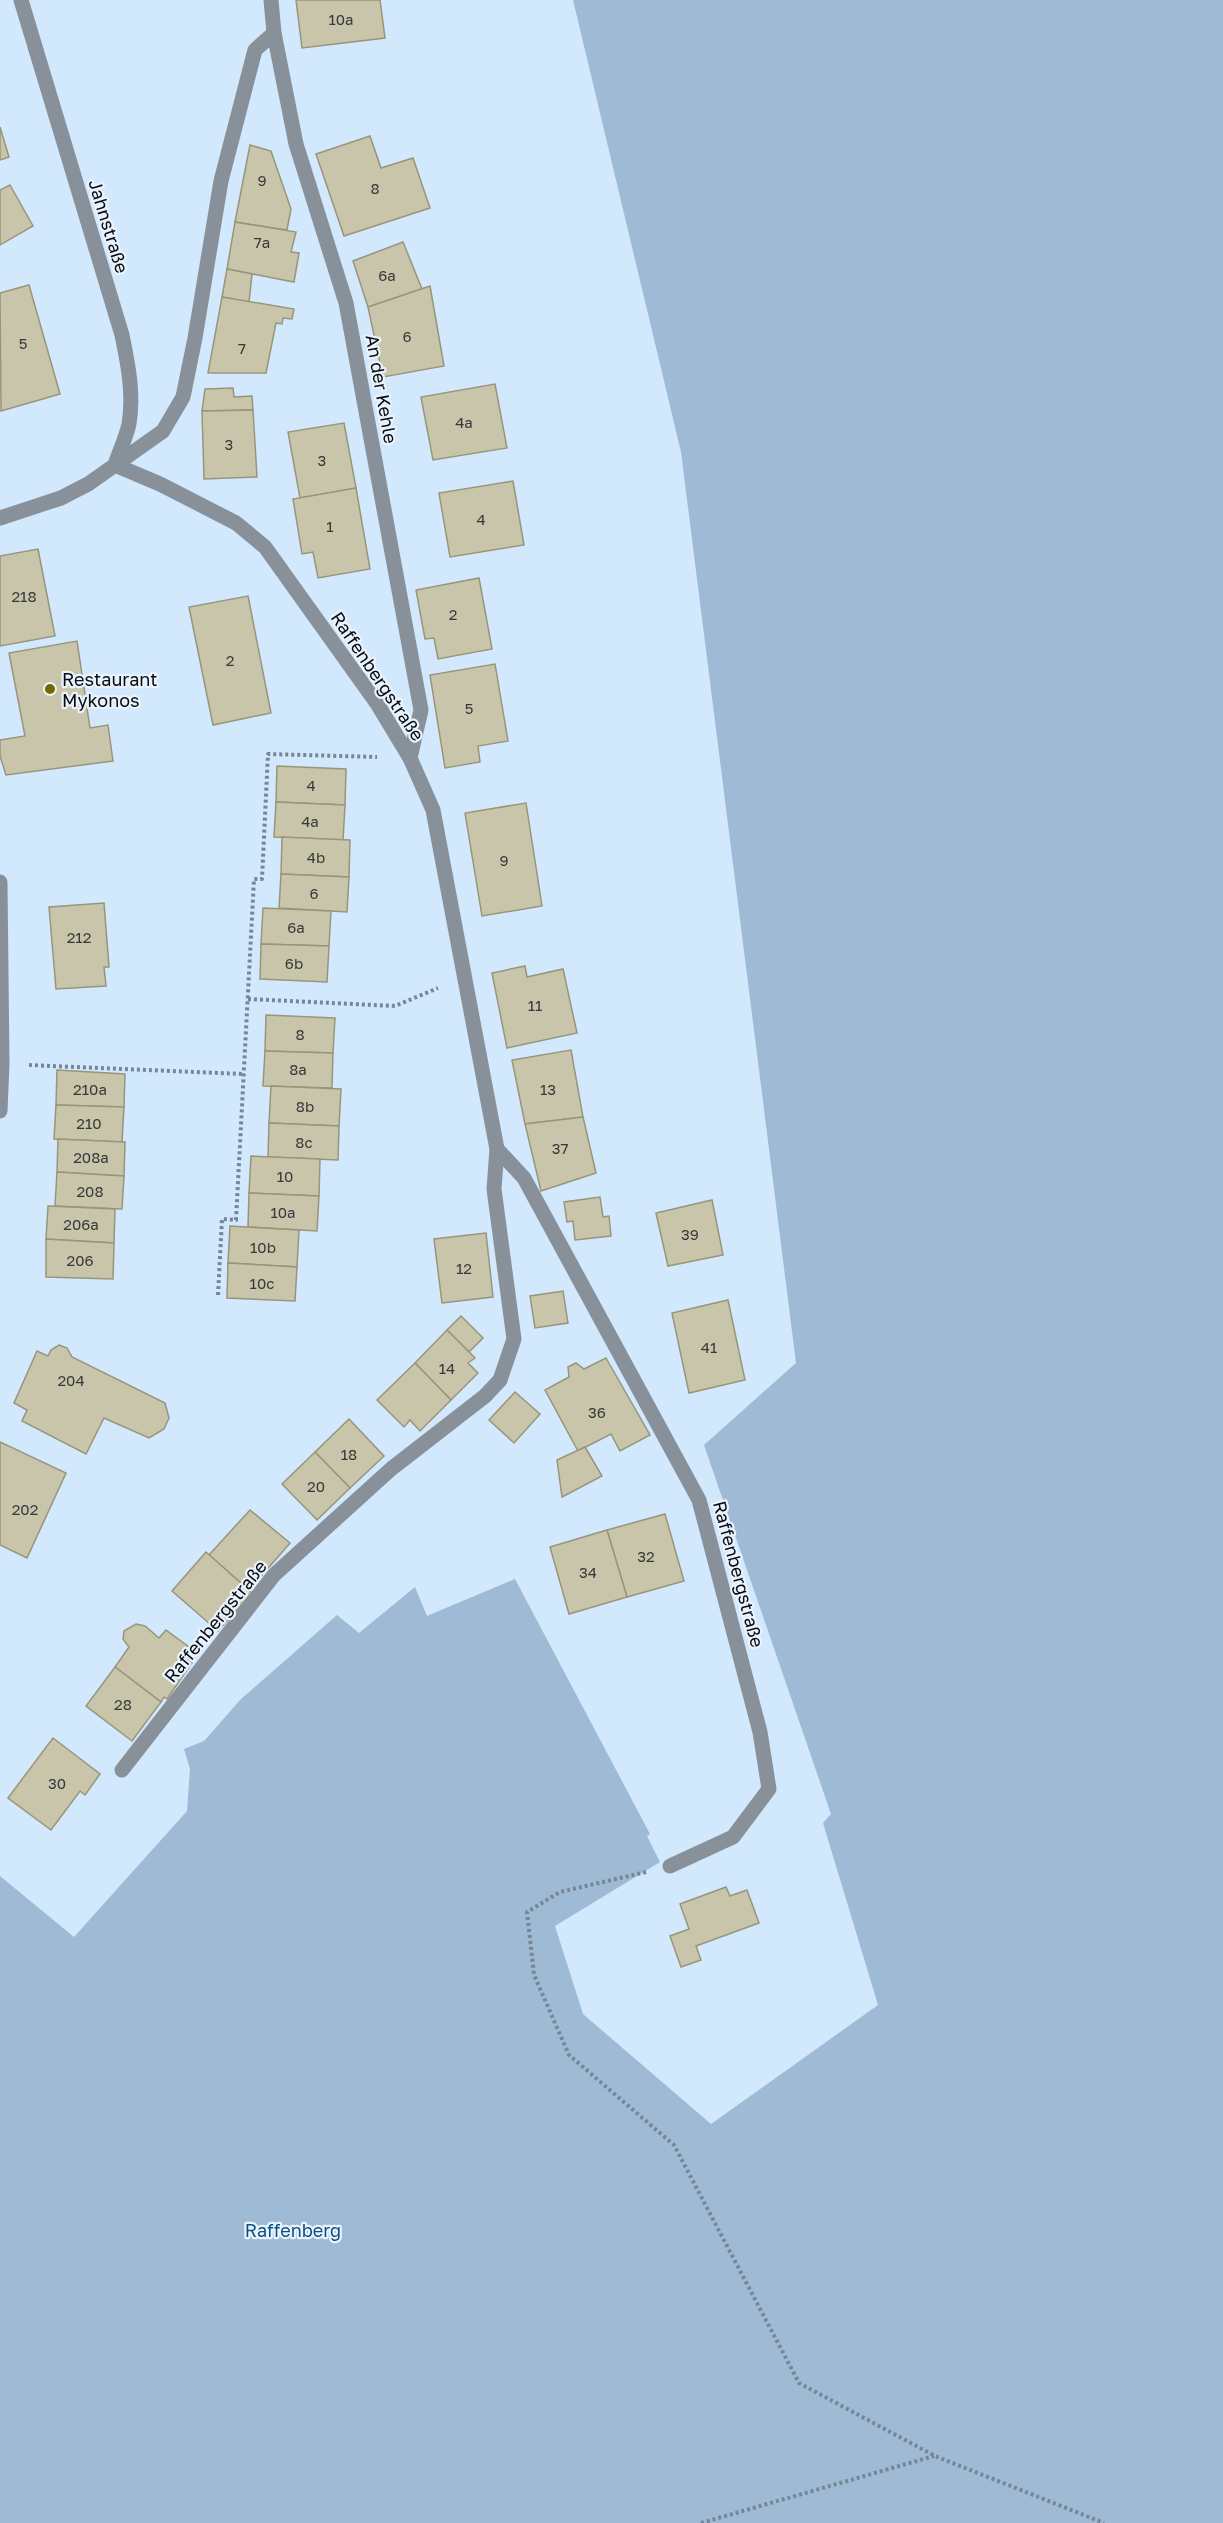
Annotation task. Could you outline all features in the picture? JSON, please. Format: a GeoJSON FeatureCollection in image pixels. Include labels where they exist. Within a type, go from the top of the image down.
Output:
{"type":"FeatureCollection","features":[{"type":"Feature","properties":{"kind":"street","name":"Jahnstraße"},"geometry":{"type":"LineString","coordinates":[[21,0],[122,335],[129,367],[131,392],[129,426],[115,465]]}},
{"type":"Feature","properties":{"kind":"street","name":"An der Kehle"},"geometry":{"type":"LineString","coordinates":[[271,0],[274,33],[296,144],[348,314],[421,710],[410,758]]}},
{"type":"Feature","properties":{"kind":"street"},"geometry":{"type":"LineString","coordinates":[[0,518],[61,498],[88,484],[163,431],[183,397],[221,181],[255,50],[274,33]]}},
{"type":"Feature","properties":{"kind":"street","name":"Raffenbergstraße"},"geometry":{"type":"LineString","coordinates":[[115,465],[160,484],[236,523],[265,547],[378,705],[410,758],[433,810],[497,1149],[494,1189],[514,1339],[500,1380],[485,1396],[391,1469],[274,1575],[122,1770]]}},
{"type":"Feature","properties":{"kind":"street"},"geometry":{"type":"LineString","coordinates":[[0,882],[2,1064],[0,1111]]}},
{"type":"Feature","properties":{"kind":"street","name":"Raffenbergstraße"},"geometry":{"type":"LineString","coordinates":[[497,1149],[524,1178],[699,1500],[760,1732],[769,1789],[733,1837],[670,1866]]}},
{"type":"Feature","properties":{"kind":"path"},"geometry":{"type":"LineString","coordinates":[[218,1295],[222,1219],[236,1220],[254,879],[262,879],[268,754],[410,758]]}},
{"type":"Feature","properties":{"kind":"path"},"geometry":{"type":"LineString","coordinates":[[248,999],[395,1006],[464,977]]}},
{"type":"Feature","properties":{"kind":"path"},"geometry":{"type":"LineString","coordinates":[[2,1064],[244,1074]]}},
{"type":"Feature","properties":{"kind":"path"},"geometry":{"type":"LineString","coordinates":[[670,1866],[560,1892],[527,1912],[534,1975],[569,2055],[674,2145],[799,2383],[935,2456],[1104,2523]]}},
{"type":"Feature","properties":{"kind":"path"},"geometry":{"type":"LineString","coordinates":[[701,2523],[935,2456]]}},
{"type":"Feature","properties":{"kind":"green space","name":"Raffenberg"},"geometry":{"type":"Polygon","coordinates":[[[573,0],[1223,0],[1223,2523],[0,2523],[0,1876],[74,1937],[187,1811],[190,1769],[184,1749],[204,1741],[241,1699],[337,1615],[359,1633],[415,1587],[427,1616],[515,1579],[650,1834],[647,1836],[660,1862],[555,1926],[583,2014],[711,2124],[878,2005],[823,1823],[831,1814],[704,1445],[796,1363],[681,452],[573,0]]]}},
{"type":"Feature","properties":{"kind":"building"},"geometry":{"type":"Polygon","coordinates":[[[296,0],[380,0],[385,38],[302,48],[296,0]]]}},
{"type":"Feature","properties":{"kind":"building"},"geometry":{"type":"Polygon","coordinates":[[[0,127],[9,157],[0,160],[0,127]]]}},
{"type":"Feature","properties":{"kind":"building"},"geometry":{"type":"Polygon","coordinates":[[[370,136],[381,168],[413,158],[430,208],[344,236],[316,154],[370,136]]]}},
{"type":"Feature","properties":{"kind":"building"},"geometry":{"type":"Polygon","coordinates":[[[250,145],[271,151],[291,209],[287,230],[235,222],[250,145]]]}},
{"type":"Feature","properties":{"kind":"building"},"geometry":{"type":"Polygon","coordinates":[[[10,185],[33,226],[0,245],[0,190],[10,185]]]}},
{"type":"Feature","properties":{"kind":"building"},"geometry":{"type":"Polygon","coordinates":[[[235,222],[296,232],[291,252],[299,253],[294,282],[227,269],[235,222]]]}},
{"type":"Feature","properties":{"kind":"building"},"geometry":{"type":"Polygon","coordinates":[[[403,242],[422,289],[368,307],[353,261],[403,242]]]}},
{"type":"Feature","properties":{"kind":"building"},"geometry":{"type":"Polygon","coordinates":[[[227,269],[252,274],[249,302],[222,297],[227,269]]]}},
{"type":"Feature","properties":{"kind":"building"},"geometry":{"type":"Polygon","coordinates":[[[29,285],[60,394],[1,411],[0,293],[29,285]]]}},
{"type":"Feature","properties":{"kind":"building"},"geometry":{"type":"Polygon","coordinates":[[[430,286],[444,366],[383,377],[368,307],[430,286]]]}},
{"type":"Feature","properties":{"kind":"building"},"geometry":{"type":"Polygon","coordinates":[[[222,297],[294,309],[292,319],[283,318],[282,324],[276,323],[266,373],[208,373],[222,297]]]}},
{"type":"Feature","properties":{"kind":"building"},"geometry":{"type":"Polygon","coordinates":[[[495,384],[507,448],[433,460],[421,397],[495,384]]]}},
{"type":"Feature","properties":{"kind":"building"},"geometry":{"type":"Polygon","coordinates":[[[233,388],[234,397],[252,396],[253,410],[202,411],[205,389],[233,388]]]}},
{"type":"Feature","properties":{"kind":"building"},"geometry":{"type":"Polygon","coordinates":[[[253,410],[257,477],[204,479],[202,411],[253,410]]]}},
{"type":"Feature","properties":{"kind":"building"},"geometry":{"type":"Polygon","coordinates":[[[344,423],[356,488],[300,498],[288,432],[344,423]]]}},
{"type":"Feature","properties":{"kind":"building"},"geometry":{"type":"Polygon","coordinates":[[[513,481],[524,545],[450,557],[439,493],[513,481]]]}},
{"type":"Feature","properties":{"kind":"building"},"geometry":{"type":"Polygon","coordinates":[[[356,488],[370,569],[318,578],[313,552],[302,554],[293,499],[356,488]]]}},
{"type":"Feature","properties":{"kind":"building"},"geometry":{"type":"Polygon","coordinates":[[[38,549],[55,636],[0,646],[0,556],[38,549]]]}},
{"type":"Feature","properties":{"kind":"building"},"geometry":{"type":"Polygon","coordinates":[[[479,578],[492,649],[438,659],[434,638],[425,639],[416,590],[479,578]]]}},
{"type":"Feature","properties":{"kind":"building"},"geometry":{"type":"Polygon","coordinates":[[[248,596],[271,713],[213,725],[189,607],[248,596]]]}},
{"type":"Feature","properties":{"kind":"building","name":"Restaurant Mykonos"},"geometry":{"type":"Polygon","coordinates":[[[77,641],[90,728],[108,725],[113,761],[6,775],[0,756],[0,740],[25,736],[9,653],[77,641]]]}},
{"type":"Feature","properties":{"kind":"building"},"geometry":{"type":"Polygon","coordinates":[[[495,664],[508,741],[478,746],[480,762],[445,768],[430,675],[495,664]]]}},
{"type":"Feature","properties":{"kind":"building"},"geometry":{"type":"Polygon","coordinates":[[[277,766],[346,769],[345,805],[276,802],[277,766]]]}},
{"type":"Feature","properties":{"kind":"building"},"geometry":{"type":"Polygon","coordinates":[[[276,802],[345,805],[343,840],[274,837],[276,802]]]}},
{"type":"Feature","properties":{"kind":"building"},"geometry":{"type":"Polygon","coordinates":[[[526,803],[542,906],[482,916],[465,813],[526,803]]]}},
{"type":"Feature","properties":{"kind":"building"},"geometry":{"type":"Polygon","coordinates":[[[282,837],[350,840],[349,877],[281,874],[282,837]]]}},
{"type":"Feature","properties":{"kind":"building"},"geometry":{"type":"Polygon","coordinates":[[[281,874],[349,877],[347,912],[279,908],[281,874]]]}},
{"type":"Feature","properties":{"kind":"building"},"geometry":{"type":"Polygon","coordinates":[[[104,903],[109,967],[104,967],[106,986],[56,989],[49,907],[104,903]]]}},
{"type":"Feature","properties":{"kind":"building"},"geometry":{"type":"Polygon","coordinates":[[[263,908],[331,911],[329,946],[261,944],[263,908]]]}},
{"type":"Feature","properties":{"kind":"building"},"geometry":{"type":"Polygon","coordinates":[[[261,944],[329,946],[327,982],[260,979],[261,944]]]}},
{"type":"Feature","properties":{"kind":"building"},"geometry":{"type":"Polygon","coordinates":[[[525,966],[527,977],[563,969],[577,1033],[507,1048],[492,973],[525,966]]]}},
{"type":"Feature","properties":{"kind":"building"},"geometry":{"type":"Polygon","coordinates":[[[266,1015],[335,1018],[333,1053],[265,1051],[266,1015]]]}},
{"type":"Feature","properties":{"kind":"building"},"geometry":{"type":"Polygon","coordinates":[[[571,1050],[583,1117],[525,1124],[512,1060],[571,1050]]]}},
{"type":"Feature","properties":{"kind":"building"},"geometry":{"type":"Polygon","coordinates":[[[265,1051],[333,1053],[332,1088],[263,1086],[265,1051]]]}},
{"type":"Feature","properties":{"kind":"building"},"geometry":{"type":"Polygon","coordinates":[[[57,1070],[125,1074],[124,1107],[56,1105],[57,1070]]]}},
{"type":"Feature","properties":{"kind":"building"},"geometry":{"type":"Polygon","coordinates":[[[271,1086],[341,1089],[339,1126],[269,1123],[271,1086]]]}},
{"type":"Feature","properties":{"kind":"building"},"geometry":{"type":"Polygon","coordinates":[[[56,1105],[124,1107],[122,1142],[54,1139],[56,1105]]]}},
{"type":"Feature","properties":{"kind":"building"},"geometry":{"type":"Polygon","coordinates":[[[583,1117],[596,1173],[541,1191],[525,1124],[583,1117]]]}},
{"type":"Feature","properties":{"kind":"building"},"geometry":{"type":"Polygon","coordinates":[[[269,1123],[339,1126],[338,1160],[268,1157],[269,1123]]]}},
{"type":"Feature","properties":{"kind":"building"},"geometry":{"type":"Polygon","coordinates":[[[58,1139],[125,1142],[124,1176],[57,1172],[58,1139]]]}},
{"type":"Feature","properties":{"kind":"building"},"geometry":{"type":"Polygon","coordinates":[[[251,1156],[320,1159],[319,1196],[249,1193],[251,1156]]]}},
{"type":"Feature","properties":{"kind":"building"},"geometry":{"type":"Polygon","coordinates":[[[57,1172],[124,1176],[122,1209],[55,1206],[57,1172]]]}},
{"type":"Feature","properties":{"kind":"building"},"geometry":{"type":"Polygon","coordinates":[[[249,1193],[319,1196],[317,1231],[248,1227],[249,1193]]]}},
{"type":"Feature","properties":{"kind":"building"},"geometry":{"type":"Polygon","coordinates":[[[600,1197],[603,1217],[609,1216],[611,1236],[575,1240],[573,1221],[567,1222],[564,1202],[600,1197]]]}},
{"type":"Feature","properties":{"kind":"building"},"geometry":{"type":"Polygon","coordinates":[[[712,1200],[723,1255],[668,1266],[656,1213],[712,1200]]]}},
{"type":"Feature","properties":{"kind":"building"},"geometry":{"type":"Polygon","coordinates":[[[48,1206],[115,1209],[114,1243],[46,1239],[48,1206]]]}},
{"type":"Feature","properties":{"kind":"building"},"geometry":{"type":"Polygon","coordinates":[[[230,1226],[299,1230],[297,1267],[228,1263],[230,1226]]]}},
{"type":"Feature","properties":{"kind":"building"},"geometry":{"type":"Polygon","coordinates":[[[486,1233],[493,1297],[442,1303],[434,1239],[486,1233]]]}},
{"type":"Feature","properties":{"kind":"building"},"geometry":{"type":"Polygon","coordinates":[[[46,1239],[114,1243],[113,1279],[46,1277],[46,1239]]]}},
{"type":"Feature","properties":{"kind":"building"},"geometry":{"type":"Polygon","coordinates":[[[228,1263],[297,1267],[295,1301],[227,1298],[228,1263]]]}},
{"type":"Feature","properties":{"kind":"building"},"geometry":{"type":"Polygon","coordinates":[[[563,1291],[568,1323],[535,1328],[530,1296],[563,1291]]]}},
{"type":"Feature","properties":{"kind":"building"},"geometry":{"type":"Polygon","coordinates":[[[728,1300],[745,1380],[689,1393],[672,1313],[728,1300]]]}},
{"type":"Feature","properties":{"kind":"building"},"geometry":{"type":"Polygon","coordinates":[[[461,1316],[483,1338],[469,1352],[447,1330],[461,1316]]]}},
{"type":"Feature","properties":{"kind":"building"},"geometry":{"type":"Polygon","coordinates":[[[447,1330],[475,1358],[468,1363],[478,1373],[451,1400],[415,1363],[447,1330]]]}},
{"type":"Feature","properties":{"kind":"building"},"geometry":{"type":"Polygon","coordinates":[[[59,1345],[67,1348],[72,1357],[165,1403],[169,1418],[164,1429],[149,1438],[104,1418],[86,1454],[22,1421],[27,1410],[14,1403],[37,1351],[48,1356],[51,1350],[59,1345]]]}},
{"type":"Feature","properties":{"kind":"building"},"geometry":{"type":"Polygon","coordinates":[[[606,1358],[650,1435],[620,1451],[611,1434],[578,1451],[545,1390],[569,1377],[568,1367],[576,1363],[584,1369],[606,1358]]]}},
{"type":"Feature","properties":{"kind":"building"},"geometry":{"type":"Polygon","coordinates":[[[415,1363],[451,1400],[420,1431],[410,1420],[404,1427],[377,1400],[415,1363]]]}},
{"type":"Feature","properties":{"kind":"building"},"geometry":{"type":"Polygon","coordinates":[[[515,1392],[540,1414],[514,1443],[489,1420],[515,1392]]]}},
{"type":"Feature","properties":{"kind":"building"},"geometry":{"type":"Polygon","coordinates":[[[349,1419],[384,1456],[350,1488],[315,1452],[349,1419]]]}},
{"type":"Feature","properties":{"kind":"building"},"geometry":{"type":"Polygon","coordinates":[[[0,1442],[66,1473],[27,1558],[0,1545],[0,1442]]]}},
{"type":"Feature","properties":{"kind":"building"},"geometry":{"type":"Polygon","coordinates":[[[585,1447],[602,1476],[562,1497],[557,1460],[585,1447]]]}},
{"type":"Feature","properties":{"kind":"building"},"geometry":{"type":"Polygon","coordinates":[[[315,1452],[350,1488],[317,1520],[282,1484],[315,1452]]]}},
{"type":"Feature","properties":{"kind":"building"},"geometry":{"type":"Polygon","coordinates":[[[250,1510],[290,1543],[249,1590],[209,1555],[250,1510]]]}},
{"type":"Feature","properties":{"kind":"building"},"geometry":{"type":"Polygon","coordinates":[[[665,1514],[684,1581],[627,1597],[607,1530],[665,1514]]]}},
{"type":"Feature","properties":{"kind":"building"},"geometry":{"type":"Polygon","coordinates":[[[607,1530],[627,1597],[569,1614],[550,1547],[607,1530]]]}},
{"type":"Feature","properties":{"kind":"building"},"geometry":{"type":"Polygon","coordinates":[[[206,1552],[252,1593],[218,1631],[172,1591],[206,1552]]]}},
{"type":"Feature","properties":{"kind":"building"},"geometry":{"type":"Polygon","coordinates":[[[136,1624],[145,1626],[159,1638],[166,1630],[193,1650],[187,1659],[192,1663],[167,1699],[164,1697],[161,1702],[115,1667],[129,1647],[123,1639],[124,1631],[136,1624]]]}},
{"type":"Feature","properties":{"kind":"building"},"geometry":{"type":"Polygon","coordinates":[[[115,1667],[161,1702],[132,1741],[86,1706],[115,1667]]]}},
{"type":"Feature","properties":{"kind":"building"},"geometry":{"type":"Polygon","coordinates":[[[53,1738],[100,1774],[85,1795],[80,1791],[51,1830],[8,1798],[53,1738]]]}},
{"type":"Feature","properties":{"kind":"building"},"geometry":{"type":"Polygon","coordinates":[[[726,1887],[730,1896],[747,1890],[759,1923],[696,1946],[701,1960],[681,1967],[670,1936],[689,1929],[680,1904],[726,1887]]]}},
{"type":"Feature","properties":{"kind":"place","name":"Restaurant Mykonos"},"geometry":{"type":"Point","coordinates":[50,689]}}]}
